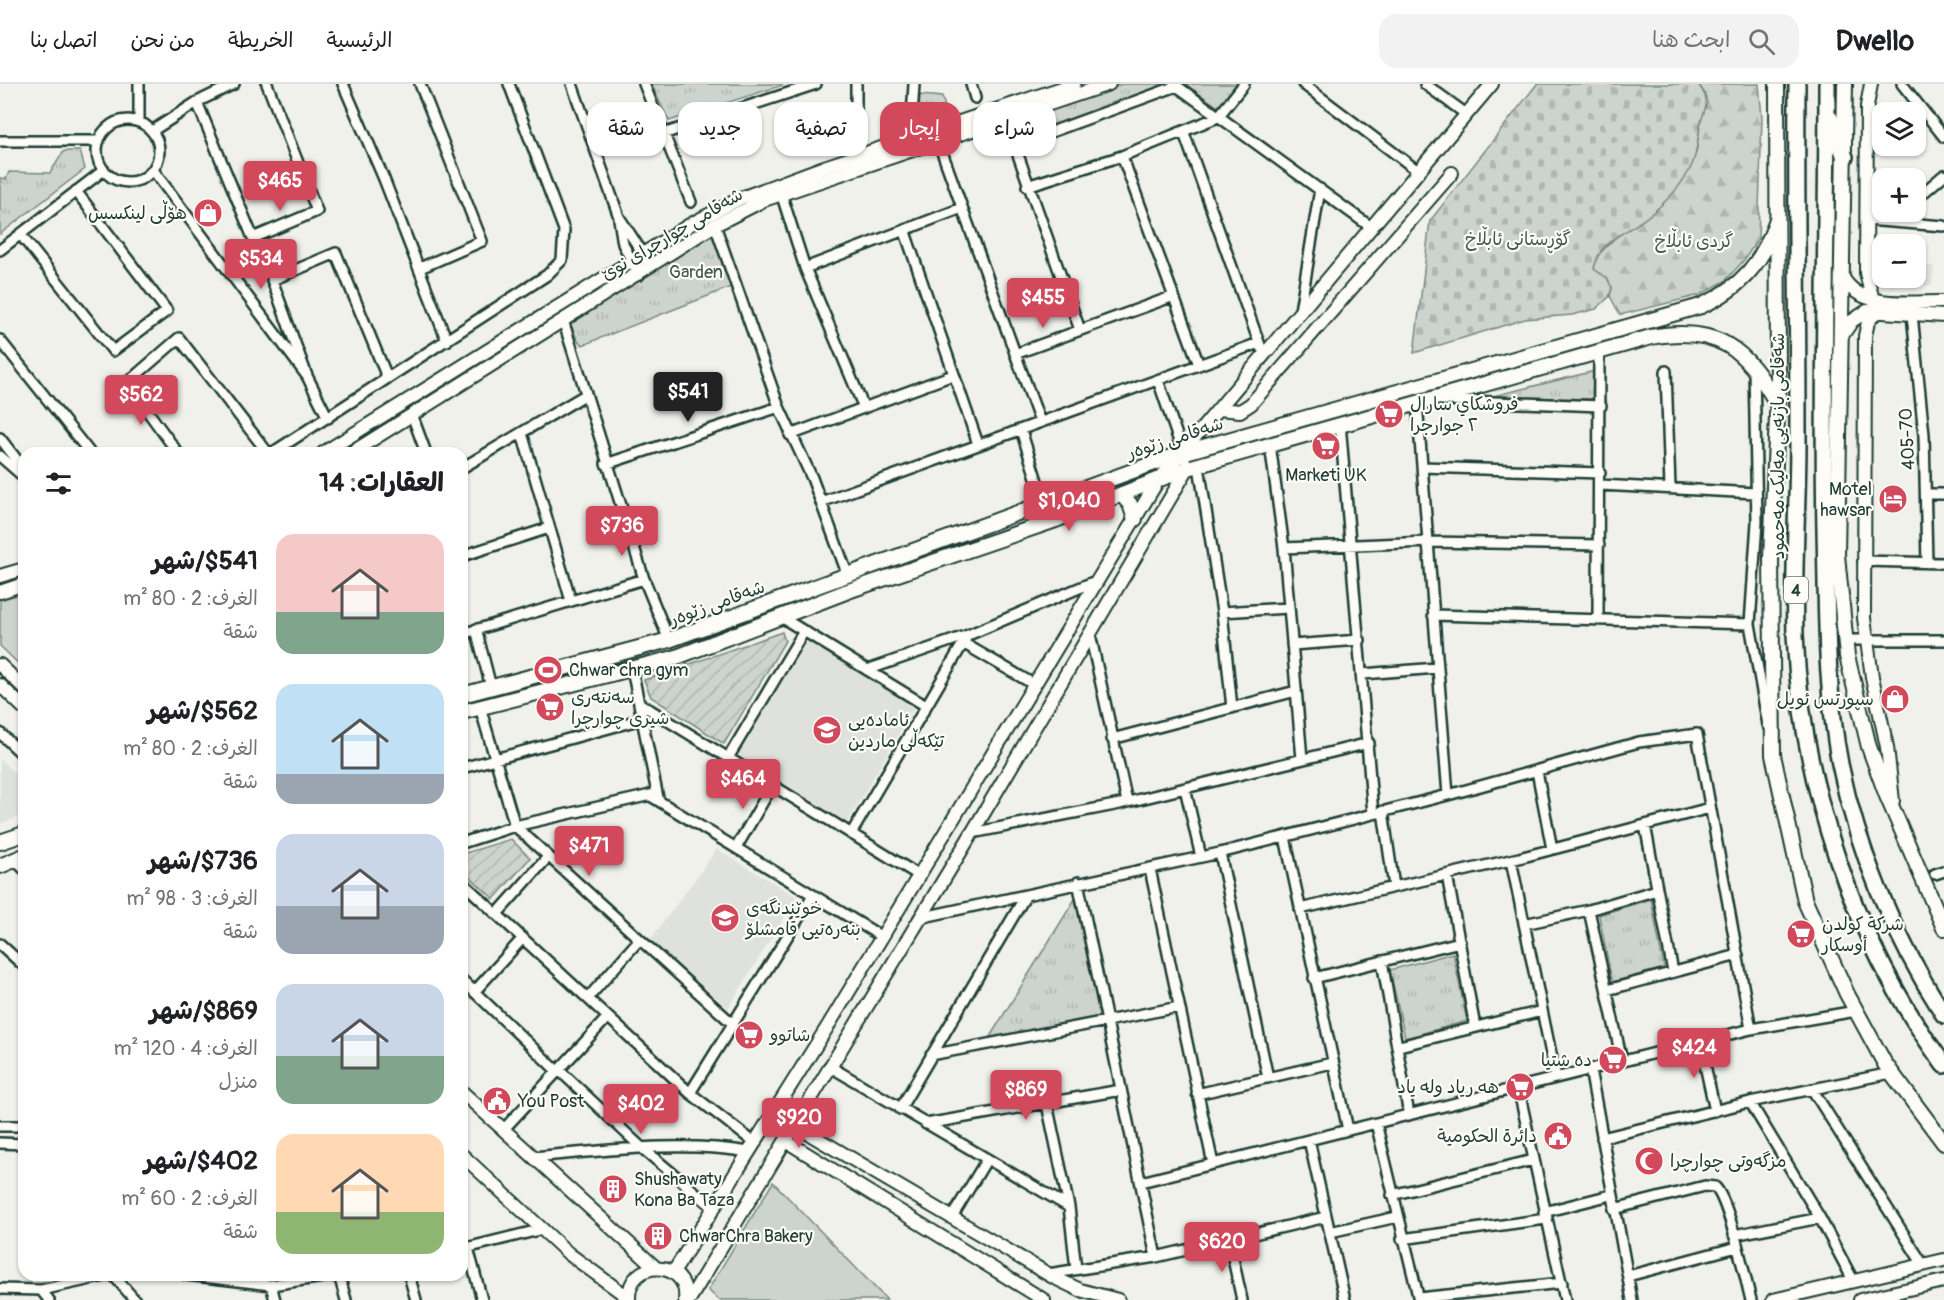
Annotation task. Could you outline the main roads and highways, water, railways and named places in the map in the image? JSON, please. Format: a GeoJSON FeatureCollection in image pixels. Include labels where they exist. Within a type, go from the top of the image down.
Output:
{"type":"FeatureCollection","features":[{"type":"Feature","properties":{"kind":"highway","name":"شەقامی بازنەیی مەلیک مەحمود"},"geometry":{"type":"LineString","coordinates":[[1797,84],[1798,475],[1795,633],[1803,712],[1821,801],[1853,905],[1892,984],[1944,1065]]}},
{"type":"Feature","properties":{"kind":"highway","name":"4"},"geometry":{"type":"LineString","coordinates":[[1827,84],[1826,581],[1829,691],[1840,766],[1870,868],[1913,966],[1944,1015]]}},
{"type":"Feature","properties":{"kind":"highway"},"geometry":{"type":"LineString","coordinates":[[1827,109],[1845,157]]}},
{"type":"Feature","properties":{"kind":"highway"},"geometry":{"type":"LineString","coordinates":[[1826,581],[1837,555]]}},
{"type":"Feature","properties":{"kind":"main road"},"geometry":{"type":"LineString","coordinates":[[1845,84],[1837,555],[1846,640],[1869,747],[1894,814],[1944,928]]}},
{"type":"Feature","properties":{"kind":"main road"},"geometry":{"type":"LineString","coordinates":[[1845,107],[1855,84]]}},
{"type":"Feature","properties":{"kind":"main road"},"geometry":{"type":"LineString","coordinates":[[1776,87],[1777,404],[1772,568],[1773,755],[1805,901],[1856,1011],[1892,1073],[1944,1143]]}},
{"type":"Feature","properties":{"kind":"main road","name":"شەقامی زێوەر"},"geometry":{"type":"LineString","coordinates":[[468,693],[669,640],[847,573],[1182,453],[1541,349],[1701,306],[1727,292],[1750,272],[1771,238],[1777,219]]}},
{"type":"Feature","properties":{"kind":"main road","name":"شەقامی زێوەر"},"geometry":{"type":"LineString","coordinates":[[468,710],[674,658],[1193,467],[1422,400],[1672,333],[1689,333],[1718,341],[1732,348],[1754,366],[1777,404]]}},
{"type":"Feature","properties":{"kind":"main road"},"geometry":{"type":"LineString","coordinates":[[1533,370],[1541,349]]}},
{"type":"Feature","properties":{"kind":"main road"},"geometry":{"type":"LineString","coordinates":[[1122,495],[1130,504],[1135,519]]}},
{"type":"Feature","properties":{"kind":"main road"},"geometry":{"type":"LineString","coordinates":[[0,842],[18,836]]}},
{"type":"Feature","properties":{"kind":"main road"},"geometry":{"type":"LineString","coordinates":[[0,866],[18,863]]}},
{"type":"Feature","properties":{"kind":"place","name":"ھۆڵی لینكسس"},"geometry":{"type":"Point","coordinates":[208,213]}},
{"type":"Feature","properties":{"kind":"place","name":"فروشكاي سارال ٢ جوارجرا"},"geometry":{"type":"Point","coordinates":[1389,414]}},
{"type":"Feature","properties":{"kind":"place","name":"Marketi UK"},"geometry":{"type":"Point","coordinates":[1326,446]}},
{"type":"Feature","properties":{"kind":"place","name":"Motel hawsar"},"geometry":{"type":"Point","coordinates":[1893,499]}},
{"type":"Feature","properties":{"kind":"place","name":"Chwar chra gym"},"geometry":{"type":"Point","coordinates":[548,670]}},
{"type":"Feature","properties":{"kind":"place","name":"سپورتس ئويل"},"geometry":{"type":"Point","coordinates":[1895,699]}},
{"type":"Feature","properties":{"kind":"place","name":"سەنتەری شیری چوارچرا"},"geometry":{"type":"Point","coordinates":[550,707]}},
{"type":"Feature","properties":{"kind":"place","name":"ئامادەیی تێکەڵی ماردین"},"geometry":{"type":"Point","coordinates":[827,730]}},
{"type":"Feature","properties":{"kind":"place","name":"خوێندنگەی بنەرەتیی قامشلۆ"},"geometry":{"type":"Point","coordinates":[725,918]}},
{"type":"Feature","properties":{"kind":"place","name":"شرکة کولدن أوسکار"},"geometry":{"type":"Point","coordinates":[1801,934]}},
{"type":"Feature","properties":{"kind":"place","name":"شاتوو"},"geometry":{"type":"Point","coordinates":[749,1035]}},
{"type":"Feature","properties":{"kind":"place","name":"ده شتيا"},"geometry":{"type":"Point","coordinates":[1613,1060]}},
{"type":"Feature","properties":{"kind":"place","name":"هه رياد وله ياد"},"geometry":{"type":"Point","coordinates":[1520,1087]}},
{"type":"Feature","properties":{"kind":"place","name":"You Post"},"geometry":{"type":"Point","coordinates":[497,1101]}},
{"type":"Feature","properties":{"kind":"place","name":"دائرة الحكومية"},"geometry":{"type":"Point","coordinates":[1558,1136]}},
{"type":"Feature","properties":{"kind":"place","name":"مزگەوتی چوارچرا"},"geometry":{"type":"Point","coordinates":[1649,1161]}},
{"type":"Feature","properties":{"kind":"place","name":"Shushawaty Kona Ba Taza"},"geometry":{"type":"Point","coordinates":[613,1189]}},
{"type":"Feature","properties":{"kind":"place","name":"ChwarChra Bakery"},"geometry":{"type":"Point","coordinates":[658,1236]}},
{"type":"Feature","properties":{"kind":"park label","name":"گۆڕستانی ئابڵاخ"},"geometry":{"type":"Point","coordinates":[1518,239]}},
{"type":"Feature","properties":{"kind":"park label","name":"گردی ئابڵاخ"},"geometry":{"type":"Point","coordinates":[1694,241]}},
{"type":"Feature","properties":{"kind":"park label","name":"Garden"},"geometry":{"type":"Point","coordinates":[696,272]}}]}
